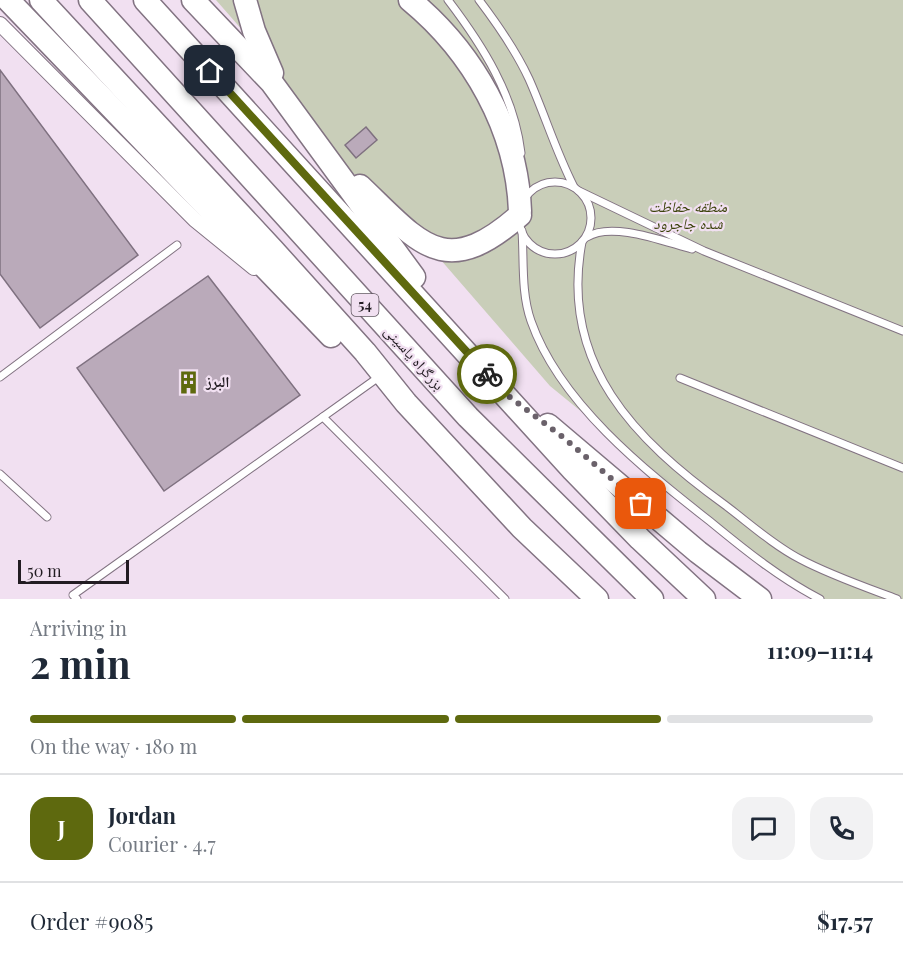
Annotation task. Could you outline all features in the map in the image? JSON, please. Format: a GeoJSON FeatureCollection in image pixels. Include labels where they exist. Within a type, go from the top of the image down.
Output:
{"type":"FeatureCollection","features":[{"type":"Feature","properties":{"kind":"highway"},"geometry":{"type":"LineString","coordinates":[[8,0],[291,295],[376,379],[405,403]]}},
{"type":"Feature","properties":{"kind":"highway"},"geometry":{"type":"LineString","coordinates":[[40,0],[265,241],[365,352],[405,403],[522,528],[597,599]]}},
{"type":"Feature","properties":{"kind":"highway","name":"بزرگراه یاسینی"},"geometry":{"type":"LineString","coordinates":[[90,0],[468,417],[652,599]]}},
{"type":"Feature","properties":{"kind":"highway"},"geometry":{"type":"LineString","coordinates":[[145,0],[640,539],[704,599]]}},
{"type":"Feature","properties":{"kind":"highway"},"geometry":{"type":"LineString","coordinates":[[193,0],[251,58]]}},
{"type":"Feature","properties":{"kind":"highway"},"geometry":{"type":"LineString","coordinates":[[205,0],[286,101],[481,368]]}},
{"type":"Feature","properties":{"kind":"highway"},"geometry":{"type":"LineString","coordinates":[[245,0],[260,45],[286,101]]}},
{"type":"Feature","properties":{"kind":"highway"},"geometry":{"type":"LineString","coordinates":[[320,148],[412,235],[440,249],[469,249],[482,244],[521,215],[517,179],[506,136],[493,103],[470,66],[436,25],[410,0]]}},
{"type":"Feature","properties":{"kind":"highway"},"geometry":{"type":"LineString","coordinates":[[502,391],[564,438],[698,552],[748,599]]}},
{"type":"Feature","properties":{"kind":"highway"},"geometry":{"type":"LineString","coordinates":[[698,552],[760,599]]}},
{"type":"Feature","properties":{"kind":"street"},"geometry":{"type":"LineString","coordinates":[[0,24],[195,220],[231,251],[291,295]]}},
{"type":"Feature","properties":{"kind":"lane"},"geometry":{"type":"LineString","coordinates":[[448,0],[481,46],[504,87],[520,144],[524,175],[521,215],[525,292],[531,320],[541,344],[573,393],[623,449],[667,488],[779,575],[820,599]]}},
{"type":"Feature","properties":{"kind":"lane"},"geometry":{"type":"LineString","coordinates":[[479,0],[511,46],[529,80],[553,142],[577,189],[590,208],[590,228],[583,240],[578,283],[588,348],[605,387],[630,424],[686,477],[799,558],[897,599]]}},
{"type":"Feature","properties":{"kind":"lane"},"geometry":{"type":"LineString","coordinates":[[704,251],[631,233],[609,231],[592,233],[561,253],[549,253],[528,241],[521,215],[527,195],[544,183],[565,183],[704,251],[903,331]]}},
{"type":"Feature","properties":{"kind":"lane"},"geometry":{"type":"LineString","coordinates":[[0,377],[177,245]]}},
{"type":"Feature","properties":{"kind":"lane"},"geometry":{"type":"LineString","coordinates":[[680,378],[903,468]]}},
{"type":"Feature","properties":{"kind":"lane"},"geometry":{"type":"LineString","coordinates":[[77,599],[73,595],[376,379]]}},
{"type":"Feature","properties":{"kind":"lane"},"geometry":{"type":"LineString","coordinates":[[323,417],[505,599]]}},
{"type":"Feature","properties":{"kind":"lane"},"geometry":{"type":"LineString","coordinates":[[0,474],[47,517]]}},
{"type":"Feature","properties":{"kind":"green space","name":"منطقه حفاظت شده جاجرود"},"geometry":{"type":"Polygon","coordinates":[[[216,0],[903,0],[903,599],[811,599],[550,386],[388,199],[346,168],[279,72],[216,0]]]}},
{"type":"Feature","properties":{"kind":"building"},"geometry":{"type":"Polygon","coordinates":[[[0,70],[138,255],[40,328],[0,274],[0,70]]]}},
{"type":"Feature","properties":{"kind":"building"},"geometry":{"type":"Polygon","coordinates":[[[366,127],[377,140],[356,158],[345,145],[366,127]]]}},
{"type":"Feature","properties":{"kind":"building","name":"البرز"},"geometry":{"type":"Polygon","coordinates":[[[208,276],[300,395],[164,491],[77,368],[208,276]]]}},
{"type":"Feature","properties":{"kind":"way so far"},"geometry":{"type":"LineString","coordinates":[[487,374],[502,391],[564,438],[641,504]]}},
{"type":"Feature","properties":{"kind":"place","name":"البرز"},"geometry":{"type":"Point","coordinates":[188,382]}},
{"type":"Feature","properties":{"kind":"route"},"geometry":{"type":"LineString","coordinates":[[210,71],[487,374]]}}]}
